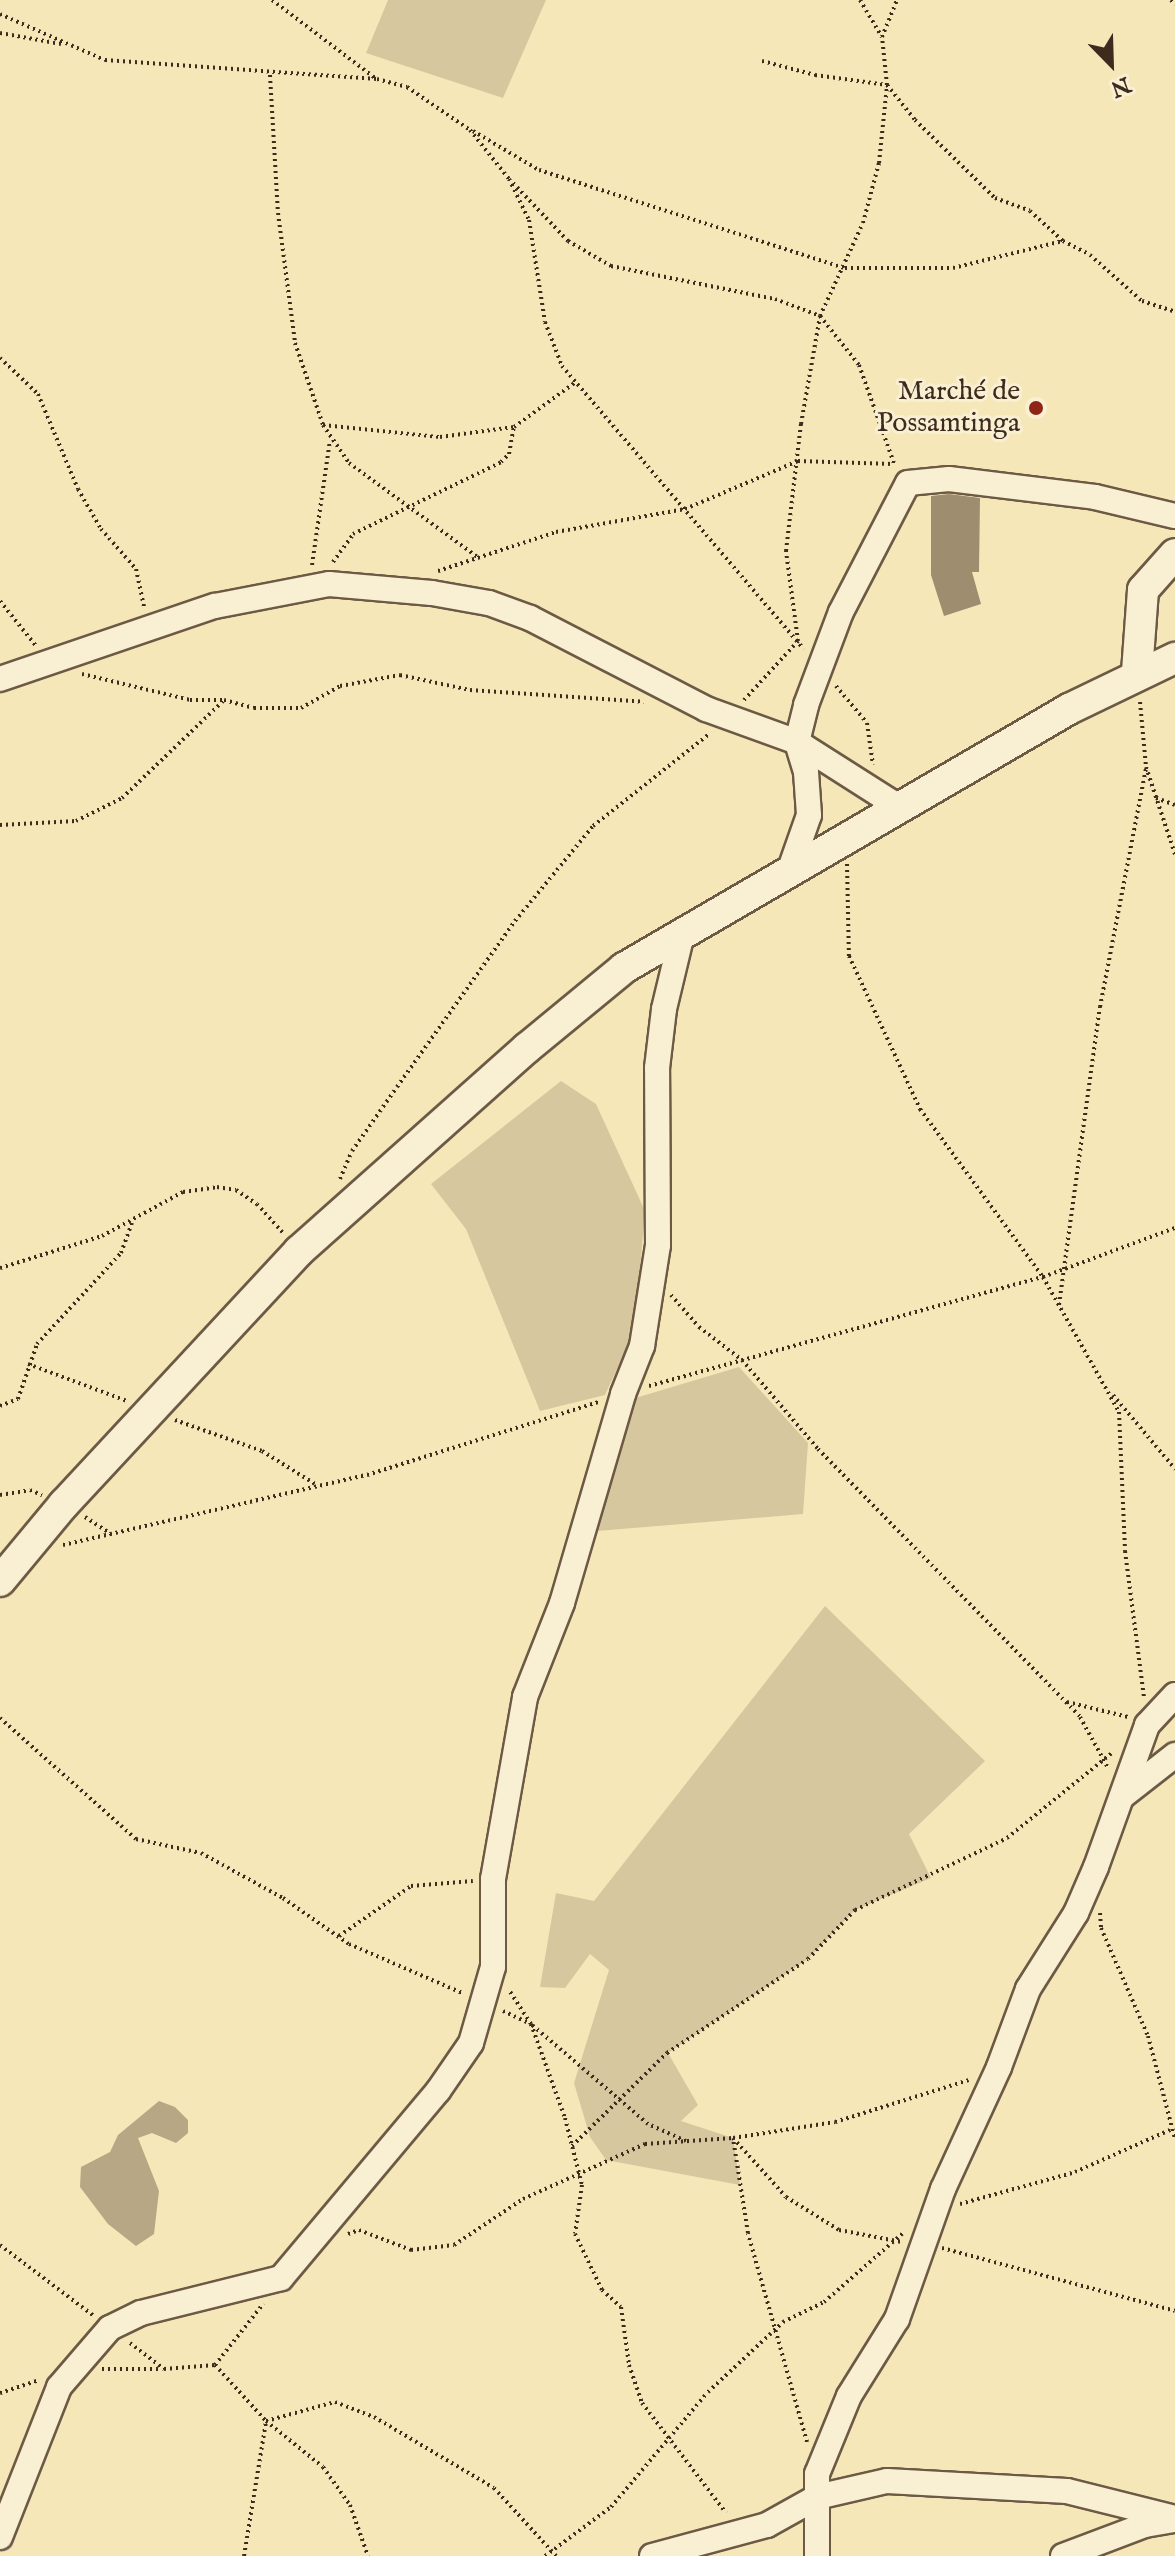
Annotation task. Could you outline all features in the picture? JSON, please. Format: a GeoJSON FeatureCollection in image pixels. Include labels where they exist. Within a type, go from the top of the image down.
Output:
{"type":"FeatureCollection","features":[{"type":"Feature","properties":{"kind":"street"},"geometry":{"type":"LineString","coordinates":[[790,869],[809,815],[808,780],[797,742],[819,666],[900,474],[1095,497],[1175,516]]}},
{"type":"Feature","properties":{"kind":"street"},"geometry":{"type":"LineString","coordinates":[[1137,672],[1143,590],[1175,554]]}},
{"type":"Feature","properties":{"kind":"street"},"geometry":{"type":"LineString","coordinates":[[0,679],[50,665],[148,625],[215,606],[308,589],[353,584],[489,603],[530,618],[728,718],[797,742],[902,809]]}},
{"type":"Feature","properties":{"kind":"street"},"geometry":{"type":"LineString","coordinates":[[0,1581],[64,1504],[299,1251],[527,1048],[624,968],[683,930],[790,869],[845,842],[1137,672],[1175,658]]}},
{"type":"Feature","properties":{"kind":"street"},"geometry":{"type":"LineString","coordinates":[[0,2537],[47,2412],[73,2369],[110,2328],[141,2313],[281,2278],[438,2091],[471,2043],[486,2003],[493,1967],[493,1879],[525,1697],[562,1603],[623,1394],[642,1346],[658,1245],[657,1068],[664,1009],[683,930]]}},
{"type":"Feature","properties":{"kind":"street"},"geometry":{"type":"LineString","coordinates":[[817,2556],[817,2486],[849,2396],[897,2319],[935,2213],[999,2067],[1028,1989],[1076,1913],[1096,1867],[1147,1725],[1175,1695]]}},
{"type":"Feature","properties":{"kind":"street"},"geometry":{"type":"LineString","coordinates":[[1118,1801],[1175,1755]]}},
{"type":"Feature","properties":{"kind":"street"},"geometry":{"type":"LineString","coordinates":[[652,2556],[767,2525],[817,2486],[887,2481],[940,2481],[1067,2491],[1175,2519]]}},
{"type":"Feature","properties":{"kind":"street"},"geometry":{"type":"LineString","coordinates":[[1063,2556],[1145,2525],[1175,2519]]}},
{"type":"Feature","properties":{"kind":"path"},"geometry":{"type":"LineString","coordinates":[[272,0],[377,79]]}},
{"type":"Feature","properties":{"kind":"path"},"geometry":{"type":"LineString","coordinates":[[334,1194],[352,1151],[515,921],[593,826],[728,718],[798,641],[786,551],[820,316],[845,268],[863,223],[879,163],[887,85],[882,37],[860,0]]}},
{"type":"Feature","properties":{"kind":"path"},"geometry":{"type":"LineString","coordinates":[[882,37],[897,0]]}},
{"type":"Feature","properties":{"kind":"path"},"geometry":{"type":"LineString","coordinates":[[0,14],[67,46],[105,60],[270,75],[377,79],[407,87],[470,130],[539,170],[845,268],[953,268],[1063,241]]}},
{"type":"Feature","properties":{"kind":"path"},"geometry":{"type":"LineString","coordinates":[[0,33],[67,46]]}},
{"type":"Feature","properties":{"kind":"path"},"geometry":{"type":"LineString","coordinates":[[762,61],[815,75],[887,85],[915,120],[995,198],[1030,211],[1063,241],[1090,255],[1142,301],[1175,312]]}},
{"type":"Feature","properties":{"kind":"path"},"geometry":{"type":"LineString","coordinates":[[270,75],[278,213],[295,343],[323,425],[330,440],[349,463],[479,558]]}},
{"type":"Feature","properties":{"kind":"path"},"geometry":{"type":"LineString","coordinates":[[435,572],[556,532],[685,509],[798,461],[900,474],[859,365],[820,316],[775,299],[611,266],[568,241],[509,179],[470,130]]}},
{"type":"Feature","properties":{"kind":"path"},"geometry":{"type":"LineString","coordinates":[[509,179],[529,220],[545,322],[562,366],[867,723],[875,789]]}},
{"type":"Feature","properties":{"kind":"path"},"geometry":{"type":"LineString","coordinates":[[0,358],[38,394],[78,489],[101,529],[136,569],[148,625]]}},
{"type":"Feature","properties":{"kind":"path"},"geometry":{"type":"LineString","coordinates":[[323,425],[440,437],[514,427],[576,382]]}},
{"type":"Feature","properties":{"kind":"path"},"geometry":{"type":"LineString","coordinates":[[308,589],[353,534],[408,504],[501,462],[509,454],[514,427]]}},
{"type":"Feature","properties":{"kind":"path"},"geometry":{"type":"LineString","coordinates":[[308,589],[330,440]]}},
{"type":"Feature","properties":{"kind":"path"},"geometry":{"type":"LineString","coordinates":[[0,601],[50,665],[190,700],[224,700],[254,708],[301,708],[340,686],[400,675],[470,690],[660,704]]}},
{"type":"Feature","properties":{"kind":"path"},"geometry":{"type":"LineString","coordinates":[[1137,672],[1146,767],[1175,854]]}},
{"type":"Feature","properties":{"kind":"path"},"geometry":{"type":"LineString","coordinates":[[0,825],[76,821],[122,798],[224,700]]}},
{"type":"Feature","properties":{"kind":"path"},"geometry":{"type":"LineString","coordinates":[[1059,1307],[1059,1272],[1100,1007],[1146,767]]}},
{"type":"Feature","properties":{"kind":"path"},"geometry":{"type":"LineString","coordinates":[[1156,798],[1175,805]]}},
{"type":"Feature","properties":{"kind":"path"},"geometry":{"type":"LineString","coordinates":[[845,842],[852,913],[849,956],[920,1109],[983,1189],[1059,1307],[1119,1412],[1125,1551],[1147,1725]]}},
{"type":"Feature","properties":{"kind":"path"},"geometry":{"type":"LineString","coordinates":[[0,1268],[132,1223],[161,1200],[183,1192],[236,1190],[257,1204],[299,1251]]}},
{"type":"Feature","properties":{"kind":"path"},"geometry":{"type":"LineString","coordinates":[[0,1406],[18,1399],[37,1344],[121,1253],[132,1223]]}},
{"type":"Feature","properties":{"kind":"path"},"geometry":{"type":"LineString","coordinates":[[654,1276],[699,1327],[742,1360],[818,1449],[1080,1717],[1105,1759],[1118,1801]]}},
{"type":"Feature","properties":{"kind":"path"},"geometry":{"type":"LineString","coordinates":[[1106,1387],[1175,1469]]}},
{"type":"Feature","properties":{"kind":"path"},"geometry":{"type":"LineString","coordinates":[[0,1718],[136,1839],[201,1853],[339,1936],[531,2024],[648,2124],[686,2141]]}},
{"type":"Feature","properties":{"kind":"path"},"geometry":{"type":"LineString","coordinates":[[572,2146],[618,2097],[667,2053],[808,1959],[855,1910],[1007,1838],[1116,1750]]}},
{"type":"Feature","properties":{"kind":"path"},"geometry":{"type":"LineString","coordinates":[[1096,1867],[1101,1928],[1148,2036],[1175,2139]]}},
{"type":"Feature","properties":{"kind":"path"},"geometry":{"type":"LineString","coordinates":[[339,1936],[411,1886],[493,1879]]}},
{"type":"Feature","properties":{"kind":"path"},"geometry":{"type":"LineString","coordinates":[[493,1967],[531,2024],[582,2185],[575,2234],[602,2290],[621,2307],[629,2365],[642,2403],[667,2440],[741,2531]]}},
{"type":"Feature","properties":{"kind":"path"},"geometry":{"type":"LineString","coordinates":[[311,2245],[359,2230],[411,2250],[454,2245],[578,2170],[645,2144],[733,2138],[835,2122],[948,2089],[999,2067]]}},
{"type":"Feature","properties":{"kind":"path"},"geometry":{"type":"LineString","coordinates":[[545,2556],[611,2507],[708,2392],[776,2328],[824,2302],[890,2242],[935,2213],[1075,2172],[1172,2129]]}},
{"type":"Feature","properties":{"kind":"path"},"geometry":{"type":"LineString","coordinates":[[733,2138],[786,2197],[839,2230],[890,2242],[925,2244],[1175,2311]]}},
{"type":"Feature","properties":{"kind":"path"},"geometry":{"type":"LineString","coordinates":[[733,2138],[748,2233],[817,2486]]}},
{"type":"Feature","properties":{"kind":"path"},"geometry":{"type":"LineString","coordinates":[[0,2245],[164,2369]]}},
{"type":"Feature","properties":{"kind":"path"},"geometry":{"type":"LineString","coordinates":[[73,2369],[164,2369],[215,2365],[281,2278]]}},
{"type":"Feature","properties":{"kind":"path"},"geometry":{"type":"LineString","coordinates":[[215,2365],[266,2421],[323,2467],[350,2505],[368,2556]]}},
{"type":"Feature","properties":{"kind":"path"},"geometry":{"type":"LineString","coordinates":[[266,2421],[335,2402],[374,2417],[494,2488],[556,2556]]}},
{"type":"Feature","properties":{"kind":"path"},"geometry":{"type":"LineString","coordinates":[[244,2556],[266,2421]]}},
{"type":"Feature","properties":{"kind":"shaded area"},"geometry":{"type":"Polygon","coordinates":[[[388,0],[546,0],[503,98],[366,53],[388,0]]]}},
{"type":"Feature","properties":{"kind":"shaded area"},"geometry":{"type":"Polygon","coordinates":[[[561,1081],[596,1104],[645,1211],[635,1329],[605,1395],[540,1411],[466,1229],[431,1184],[561,1081]]]}},
{"type":"Feature","properties":{"kind":"shaded area"},"geometry":{"type":"Polygon","coordinates":[[[739,1367],[808,1443],[803,1514],[573,1533],[622,1402],[739,1367]]]}},
{"type":"Feature","properties":{"kind":"shaded area"},"geometry":{"type":"Polygon","coordinates":[[[825,1606],[985,1761],[909,1834],[931,1878],[855,1910],[808,1959],[668,2053],[698,2105],[681,2121],[733,2138],[740,2185],[606,2160],[590,2137],[574,2083],[609,1970],[590,1954],[565,1988],[540,1987],[556,1893],[594,1901],[825,1606]]]}},
{"type":"Feature","properties":{"kind":"shaded area"},"geometry":{"type":"Polygon","coordinates":[[[159,2101],[175,2107],[188,2120],[188,2133],[176,2143],[152,2133],[138,2138],[159,2191],[154,2234],[136,2246],[108,2224],[80,2187],[81,2167],[110,2152],[118,2135],[159,2101]]]}},
{"type":"Feature","properties":{"kind":"building"},"geometry":{"type":"Polygon","coordinates":[[[949,494],[980,498],[979,572],[972,572],[981,604],[944,616],[931,575],[931,496],[949,494]]]}},
{"type":"Feature","properties":{"kind":"place","name":"Marché de Possamtinga"},"geometry":{"type":"Point","coordinates":[1036,408]}}]}
